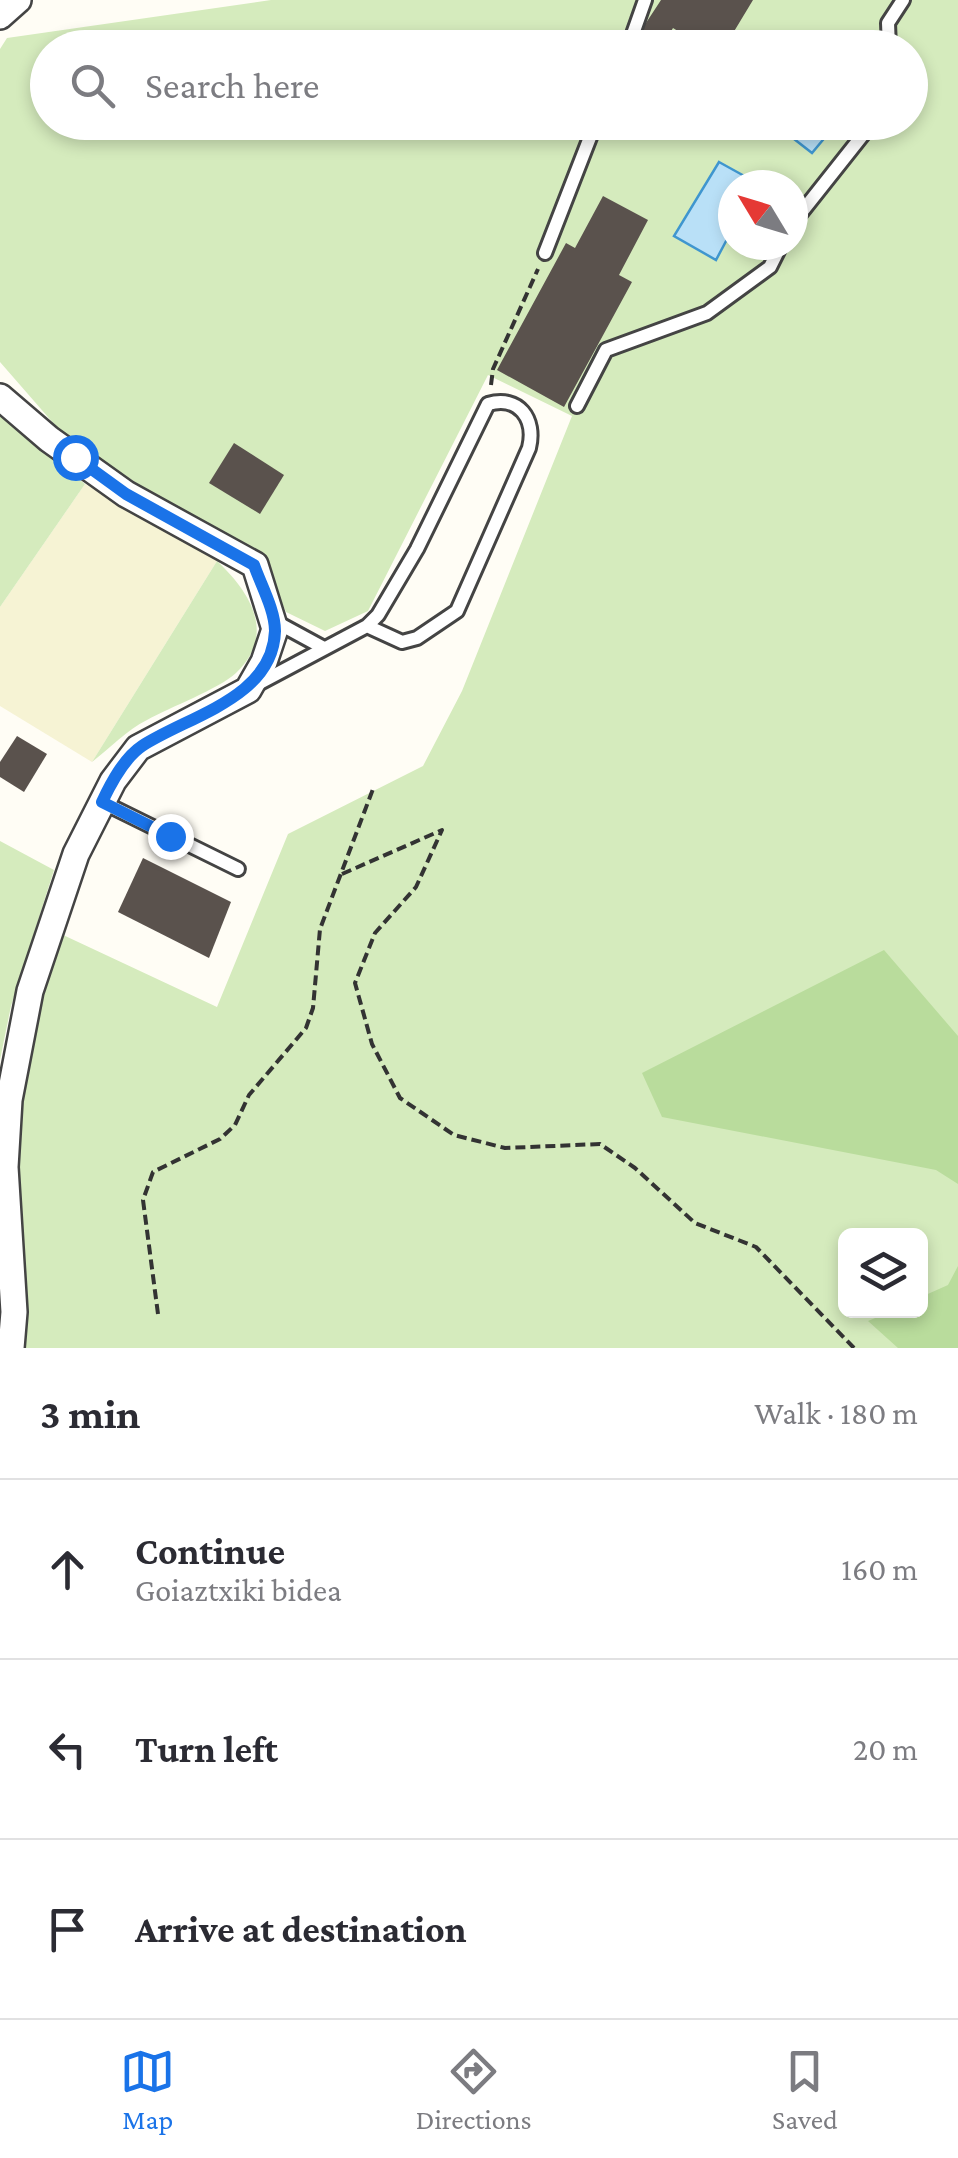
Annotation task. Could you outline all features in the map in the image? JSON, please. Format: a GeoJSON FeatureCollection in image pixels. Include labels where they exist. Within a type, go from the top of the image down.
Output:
{"type":"FeatureCollection","features":[{"type":"Feature","properties":{"kind":"street"},"geometry":{"type":"LineString","coordinates":[[0,16],[18,0]]}},
{"type":"Feature","properties":{"kind":"street"},"geometry":{"type":"LineString","coordinates":[[0,396],[49,439],[126,494],[254,565],[273,620],[270,648],[248,690],[138,748],[112,781],[76,854],[30,991],[9,1100],[6,1167],[14,1312],[11,1348]]}},
{"type":"Feature","properties":{"kind":"lane"},"geometry":{"type":"LineString","coordinates":[[634,30],[645,0]]}},
{"type":"Feature","properties":{"kind":"lane"},"geometry":{"type":"LineString","coordinates":[[888,30],[888,23],[903,0]]}},
{"type":"Feature","properties":{"kind":"lane"},"geometry":{"type":"LineString","coordinates":[[545,253],[589,140]]}},
{"type":"Feature","properties":{"kind":"lane"},"geometry":{"type":"LineString","coordinates":[[808,204],[859,140]]}},
{"type":"Feature","properties":{"kind":"lane"},"geometry":{"type":"LineString","coordinates":[[578,406],[606,350],[706,313],[770,267],[774,260]]}},
{"type":"Feature","properties":{"kind":"lane"},"geometry":{"type":"LineString","coordinates":[[248,690],[367,626],[378,615],[416,549],[488,404],[519,406],[532,436],[456,611],[417,638],[402,642],[367,626]]}},
{"type":"Feature","properties":{"kind":"lane"},"geometry":{"type":"LineString","coordinates":[[273,620],[322,648]]}},
{"type":"Feature","properties":{"kind":"lane"},"geometry":{"type":"LineString","coordinates":[[102,802],[238,869]]}},
{"type":"Feature","properties":{"kind":"path"},"geometry":{"type":"LineString","coordinates":[[488,404],[493,369],[545,253]]}},
{"type":"Feature","properties":{"kind":"path"},"geometry":{"type":"LineString","coordinates":[[158,1314],[143,1200],[153,1172],[220,1139],[235,1126],[249,1095],[306,1028],[313,1008],[320,929],[373,789]]}},
{"type":"Feature","properties":{"kind":"path"},"geometry":{"type":"LineString","coordinates":[[342,874],[442,830],[416,887],[375,932],[355,983],[372,1044],[400,1098],[454,1135],[505,1148],[600,1144],[635,1168],[695,1223],[756,1248],[854,1348]]}},
{"type":"Feature","properties":{"kind":"shaded area"},"geometry":{"type":"Polygon","coordinates":[[[85,484],[217,561],[92,762],[0,706],[0,607],[85,484]]]}},
{"type":"Feature","properties":{"kind":"green space"},"geometry":{"type":"Polygon","coordinates":[[[271,0],[958,0],[958,1348],[19,1348],[24,1255],[15,1096],[61,934],[217,1007],[288,834],[423,766],[462,691],[572,416],[488,375],[368,611],[325,631],[286,612],[263,559],[169,505],[61,432],[0,362],[0,49],[7,38],[30,35],[30,140],[928,140],[928,30],[63,30],[271,0]]]}},
{"type":"Feature","properties":{"kind":"green space"},"geometry":{"type":"Polygon","coordinates":[[[0,415],[85,484],[0,607],[0,415]]]}},
{"type":"Feature","properties":{"kind":"green space"},"geometry":{"type":"Polygon","coordinates":[[[217,561],[240,586],[254,614],[257,629],[248,658],[228,679],[140,724],[92,762],[217,561]]]}},
{"type":"Feature","properties":{"kind":"green space"},"geometry":{"type":"Polygon","coordinates":[[[0,841],[54,870],[11,1006],[0,1060],[0,841]]]}},
{"type":"Feature","properties":{"kind":"green space"},"geometry":{"type":"Polygon","coordinates":[[[884,950],[958,1036],[958,1184],[936,1170],[662,1117],[642,1073],[884,950]]]}},
{"type":"Feature","properties":{"kind":"green space"},"geometry":{"type":"Polygon","coordinates":[[[958,1266],[958,1348],[898,1348],[868,1321],[928,1318],[928,1294],[948,1285],[958,1266]]]}},
{"type":"Feature","properties":{"kind":"water"},"geometry":{"type":"Polygon","coordinates":[[[795,140],[823,140],[812,153],[795,140]]]}},
{"type":"Feature","properties":{"kind":"water"},"geometry":{"type":"Polygon","coordinates":[[[719,162],[733,170],[718,170],[716,260],[674,236],[719,162]]]}},
{"type":"Feature","properties":{"kind":"building"},"geometry":{"type":"Polygon","coordinates":[[[661,0],[753,0],[735,30],[642,29],[661,0]]]}},
{"type":"Feature","properties":{"kind":"building"},"geometry":{"type":"Polygon","coordinates":[[[603,196],[648,220],[619,275],[632,282],[564,407],[497,370],[566,243],[575,248],[603,196]]]}},
{"type":"Feature","properties":{"kind":"building"},"geometry":{"type":"Polygon","coordinates":[[[234,443],[284,475],[260,514],[209,483],[234,443]]]}},
{"type":"Feature","properties":{"kind":"building"},"geometry":{"type":"Polygon","coordinates":[[[17,736],[47,754],[24,792],[0,777],[0,762],[17,736]]]}},
{"type":"Feature","properties":{"kind":"building"},"geometry":{"type":"Polygon","coordinates":[[[143,858],[231,902],[209,958],[118,912],[143,858]]]}},
{"type":"Feature","properties":{"kind":"route"},"geometry":{"type":"LineString","coordinates":[[75,457],[126,494],[254,565],[273,620],[274,638],[248,690],[138,748],[112,781],[102,802],[170,836]]}}]}
